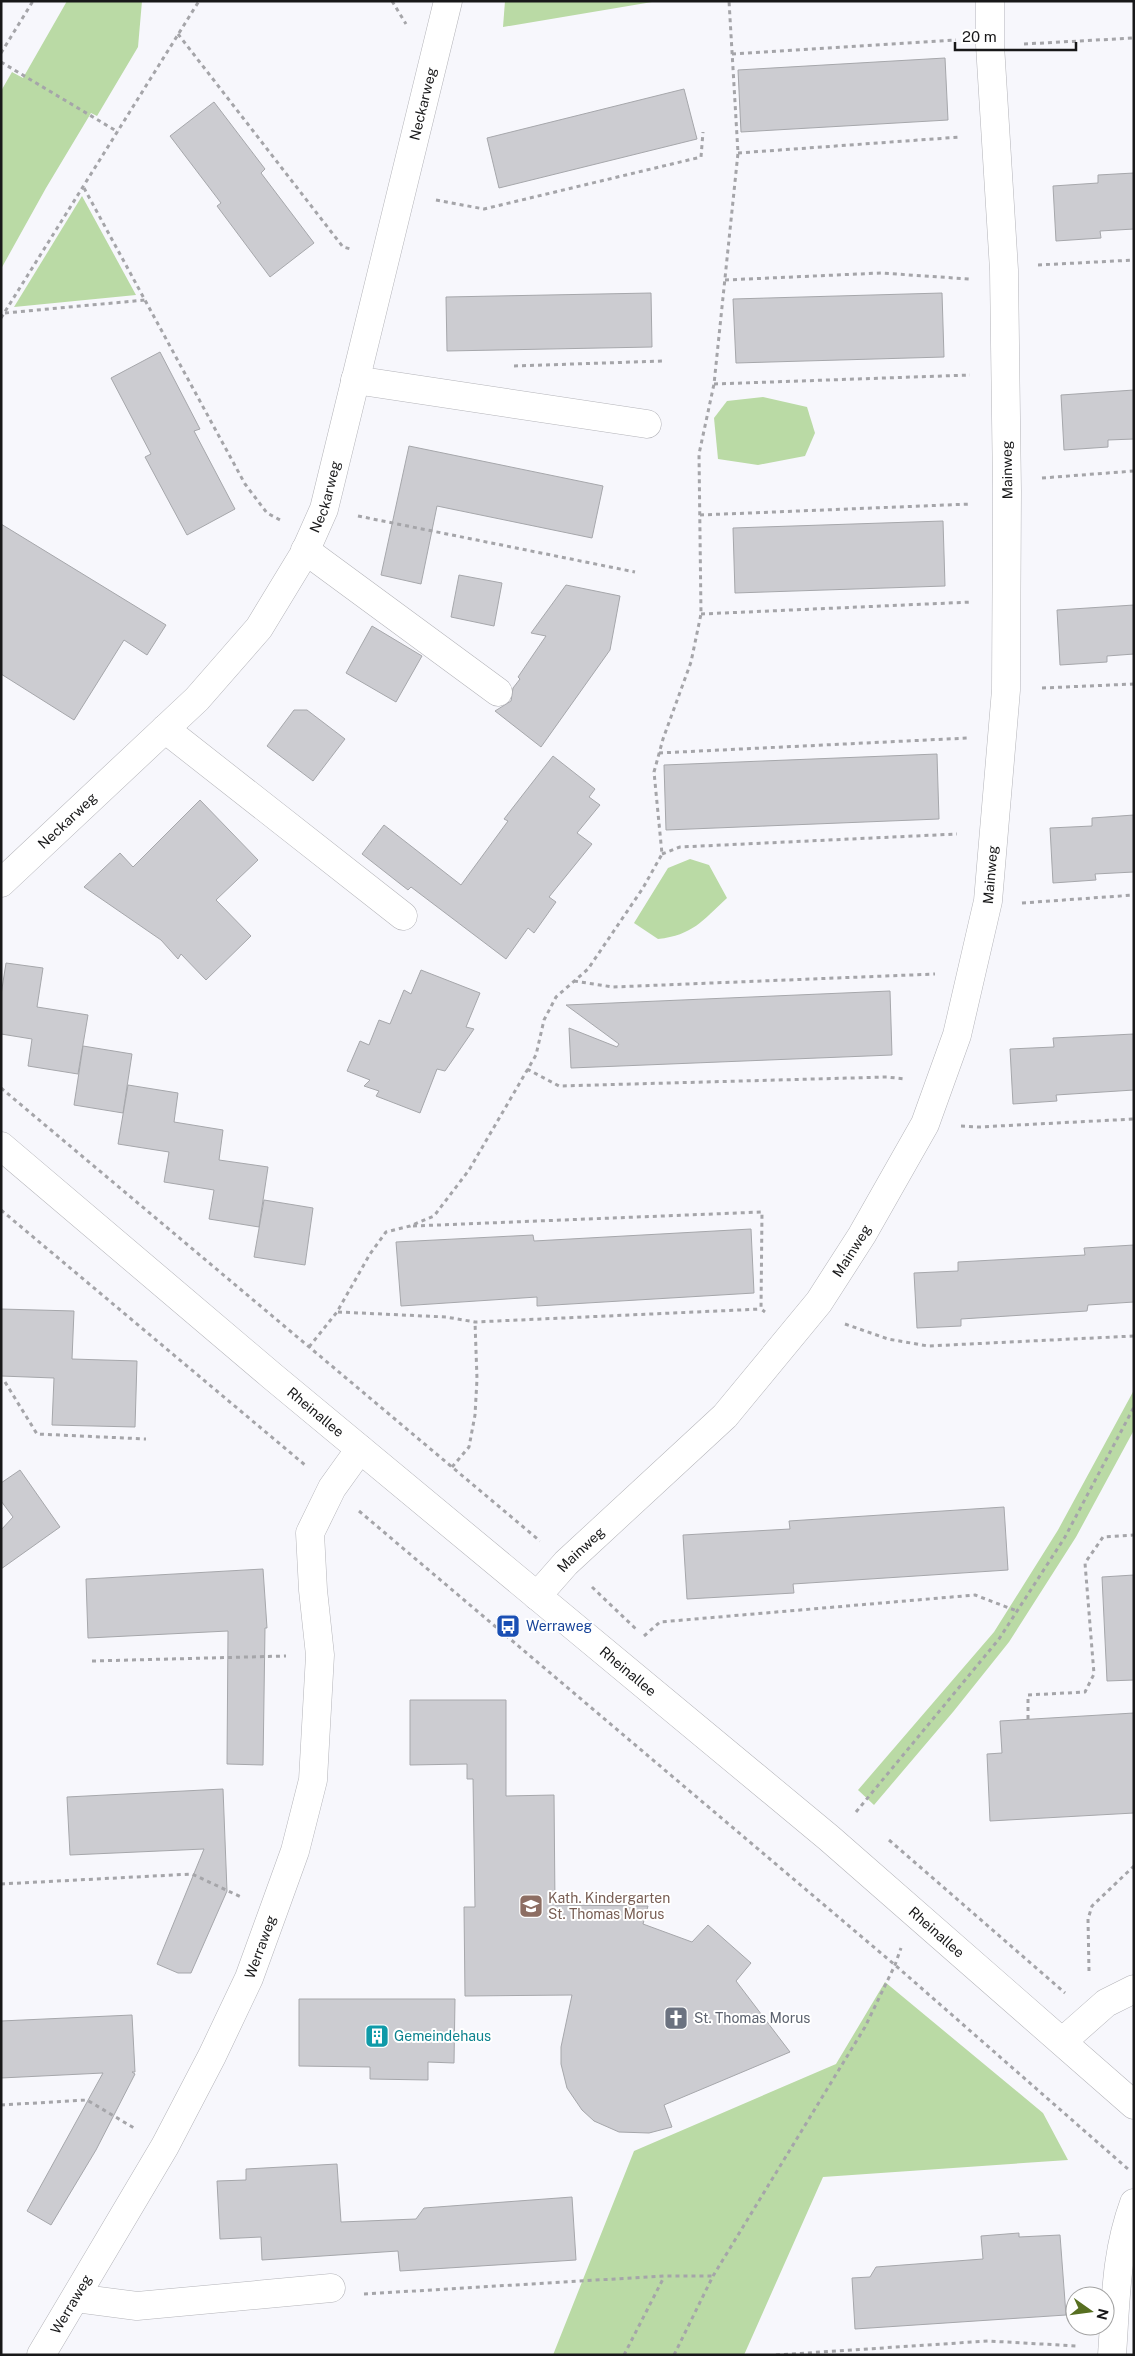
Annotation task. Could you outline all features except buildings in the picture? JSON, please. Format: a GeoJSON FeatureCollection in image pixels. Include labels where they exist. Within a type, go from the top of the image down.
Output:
{"type":"FeatureCollection","features":[{"type":"Feature","properties":{"kind":"street","name":"Neckarweg"},"geometry":{"type":"LineString","coordinates":[[1,883],[197,699],[259,628],[309,542],[324,509],[448,1]]}},
{"type":"Feature","properties":{"kind":"street","name":"Mainweg"},"geometry":{"type":"LineString","coordinates":[[537,1596],[566,1563],[725,1416],[819,1302],[862,1236],[925,1124],[957,1035],[988,901],[1006,690],[1007,491],[1004,270],[990,46],[990,1]]}},
{"type":"Feature","properties":{"kind":"street"},"geometry":{"type":"LineString","coordinates":[[355,380],[646,424]]}},
{"type":"Feature","properties":{"kind":"street"},"geometry":{"type":"LineString","coordinates":[[309,542],[498,692]]}},
{"type":"Feature","properties":{"kind":"street"},"geometry":{"type":"LineString","coordinates":[[165,729],[403,916]]}},
{"type":"Feature","properties":{"kind":"street","name":"Rheinallee"},"geometry":{"type":"LineString","coordinates":[[1,1146],[537,1596],[829,1838],[1063,2041],[1134,2106]]}},
{"type":"Feature","properties":{"kind":"street","name":"Werraweg"},"geometry":{"type":"LineString","coordinates":[[41,2355],[165,2146],[228,2022],[249,1978],[295,1851],[313,1780],[318,1725],[320,1655],[313,1590],[310,1533],[332,1488],[360,1448]]}},
{"type":"Feature","properties":{"kind":"street"},"geometry":{"type":"LineString","coordinates":[[1063,2041],[1106,2004],[1134,1989]]}},
{"type":"Feature","properties":{"kind":"street"},"geometry":{"type":"LineString","coordinates":[[1113,2351],[1115,2284],[1122,2239],[1134,2203]]}},
{"type":"Feature","properties":{"kind":"street"},"geometry":{"type":"LineString","coordinates":[[76,2298],[137,2306],[332,2288]]}},
{"type":"Feature","properties":{"kind":"path"},"geometry":{"type":"LineString","coordinates":[[1,53],[33,1]]}},
{"type":"Feature","properties":{"kind":"path"},"geometry":{"type":"LineString","coordinates":[[1,318],[84,188],[199,1]]}},
{"type":"Feature","properties":{"kind":"path"},"geometry":{"type":"LineString","coordinates":[[309,1347],[337,1312],[370,1254],[386,1232],[410,1226],[434,1216],[469,1170],[536,1055],[544,1020],[556,997],[588,969],[643,888],[662,854],[654,772],[691,662],[701,614],[700,454],[714,384],[738,153],[730,1]]}},
{"type":"Feature","properties":{"kind":"path"},"geometry":{"type":"LineString","coordinates":[[178,34],[342,247],[385,258]]}},
{"type":"Feature","properties":{"kind":"path"},"geometry":{"type":"LineString","coordinates":[[732,54],[967,39],[990,46],[1134,38]]}},
{"type":"Feature","properties":{"kind":"path"},"geometry":{"type":"LineString","coordinates":[[1,62],[118,132]]}},
{"type":"Feature","properties":{"kind":"path"},"geometry":{"type":"LineString","coordinates":[[401,193],[484,209],[701,157],[703,132]]}},
{"type":"Feature","properties":{"kind":"path"},"geometry":{"type":"LineString","coordinates":[[738,153],[996,134]]}},
{"type":"Feature","properties":{"kind":"path"},"geometry":{"type":"LineString","coordinates":[[84,188],[245,484],[267,513],[309,542]]}},
{"type":"Feature","properties":{"kind":"path"},"geometry":{"type":"LineString","coordinates":[[725,280],[881,273],[972,279],[1004,270],[1030,266],[1134,260]]}},
{"type":"Feature","properties":{"kind":"path"},"geometry":{"type":"LineString","coordinates":[[4,313],[145,300]]}},
{"type":"Feature","properties":{"kind":"path"},"geometry":{"type":"LineString","coordinates":[[508,366],[664,362]]}},
{"type":"Feature","properties":{"kind":"path"},"geometry":{"type":"LineString","coordinates":[[714,384],[1006,374]]}},
{"type":"Feature","properties":{"kind":"path"},"geometry":{"type":"LineString","coordinates":[[700,515],[972,504],[1032,479],[1134,472]]}},
{"type":"Feature","properties":{"kind":"path"},"geometry":{"type":"LineString","coordinates":[[324,509],[635,572]]}},
{"type":"Feature","properties":{"kind":"path"},"geometry":{"type":"LineString","coordinates":[[701,614],[1007,601]]}},
{"type":"Feature","properties":{"kind":"path"},"geometry":{"type":"LineString","coordinates":[[1006,690],[1134,684]]}},
{"type":"Feature","properties":{"kind":"path"},"geometry":{"type":"LineString","coordinates":[[659,754],[1002,736]]}},
{"type":"Feature","properties":{"kind":"path"},"geometry":{"type":"LineString","coordinates":[[662,854],[680,847],[994,833]]}},
{"type":"Feature","properties":{"kind":"path"},"geometry":{"type":"LineString","coordinates":[[988,901],[1013,903],[1134,895]]}},
{"type":"Feature","properties":{"kind":"path"},"geometry":{"type":"LineString","coordinates":[[574,981],[613,987],[971,972]]}},
{"type":"Feature","properties":{"kind":"path"},"geometry":{"type":"LineString","coordinates":[[527,1069],[559,1086],[887,1076],[940,1083]]}},
{"type":"Feature","properties":{"kind":"path"},"geometry":{"type":"LineString","coordinates":[[925,1124],[979,1127],[1134,1119]]}},
{"type":"Feature","properties":{"kind":"path"},"geometry":{"type":"LineString","coordinates":[[1,1210],[895,1966],[1134,2174]]}},
{"type":"Feature","properties":{"kind":"path"},"geometry":{"type":"LineString","coordinates":[[410,1226],[762,1212],[761,1309]]}},
{"type":"Feature","properties":{"kind":"path"},"geometry":{"type":"LineString","coordinates":[[819,1302],[845,1324],[888,1339],[928,1346],[1134,1336]]}},
{"type":"Feature","properties":{"kind":"path"},"geometry":{"type":"LineString","coordinates":[[337,1312],[446,1317],[475,1322],[761,1309],[795,1332]]}},
{"type":"Feature","properties":{"kind":"path"},"geometry":{"type":"LineString","coordinates":[[452,1467],[469,1447],[475,1415],[477,1379],[475,1322]]}},
{"type":"Feature","properties":{"kind":"path"},"geometry":{"type":"LineString","coordinates":[[5,1382],[37,1434],[146,1439]]}},
{"type":"Feature","properties":{"kind":"path"},"geometry":{"type":"LineString","coordinates":[[856,1812],[999,1639],[1065,1537],[1134,1407]]}},
{"type":"Feature","properties":{"kind":"path"},"geometry":{"type":"LineString","coordinates":[[1028,1719],[1028,1695],[1085,1692],[1094,1674],[1085,1563],[1104,1537],[1134,1535]]}},
{"type":"Feature","properties":{"kind":"path"},"geometry":{"type":"LineString","coordinates":[[644,1636],[660,1622],[885,1604],[948,1596],[975,1595],[1017,1611]]}},
{"type":"Feature","properties":{"kind":"path"},"geometry":{"type":"LineString","coordinates":[[92,1661],[320,1655]]}},
{"type":"Feature","properties":{"kind":"path"},"geometry":{"type":"LineString","coordinates":[[1091,2016],[1088,1919],[1092,1906],[1134,1866]]}},
{"type":"Feature","properties":{"kind":"path"},"geometry":{"type":"LineString","coordinates":[[1,1884],[192,1874],[273,1912]]}},
{"type":"Feature","properties":{"kind":"path"},"geometry":{"type":"LineString","coordinates":[[674,2355],[713,2276],[865,2027],[895,1966],[914,1911]]}},
{"type":"Feature","properties":{"kind":"path"},"geometry":{"type":"LineString","coordinates":[[1,2105],[86,2100],[165,2146]]}},
{"type":"Feature","properties":{"kind":"path"},"geometry":{"type":"LineString","coordinates":[[332,2288],[348,2294],[664,2276],[713,2276]]}},
{"type":"Feature","properties":{"kind":"path"},"geometry":{"type":"LineString","coordinates":[[624,2355],[664,2276]]}},
{"type":"Feature","properties":{"kind":"path"},"geometry":{"type":"LineString","coordinates":[[776,2355],[988,2340],[1113,2351]]}},
{"type":"Feature","properties":{"kind":"green space"},"geometry":{"type":"Polygon","coordinates":[[[67,1],[142,1],[138,47],[97,116],[91,113],[1,269],[1,91],[12,72],[23,78],[67,1]]]}},
{"type":"Feature","properties":{"kind":"green space"},"geometry":{"type":"Polygon","coordinates":[[[505,1],[658,1],[503,27],[505,1]]]}},
{"type":"Feature","properties":{"kind":"green space"},"geometry":{"type":"Polygon","coordinates":[[[82,196],[136,295],[14,307],[82,196]]]}},
{"type":"Feature","properties":{"kind":"green space"},"geometry":{"type":"Polygon","coordinates":[[[763,397],[807,407],[815,433],[805,456],[758,465],[718,459],[714,418],[727,401],[763,397]]]}},
{"type":"Feature","properties":{"kind":"green space"},"geometry":{"type":"Polygon","coordinates":[[[690,859],[709,865],[727,898],[696,926],[680,934],[658,939],[634,923],[668,868],[690,859]]]}},
{"type":"Feature","properties":{"kind":"green space"},"geometry":{"type":"Polygon","coordinates":[[[1134,1390],[1134,1430],[1076,1537],[1009,1642],[953,1712],[874,1805],[858,1790],[994,1632],[1058,1530],[1134,1390]]]}},
{"type":"Feature","properties":{"kind":"green space"},"geometry":{"type":"Polygon","coordinates":[[[885,1982],[1043,2113],[1068,2160],[823,2177],[744,2355],[553,2355],[634,2151],[836,2064],[885,1982]]]}},
{"type":"Feature","properties":{"kind":"place","name":"Werraweg"},"geometry":{"type":"Point","coordinates":[508,1626]}},
{"type":"Feature","properties":{"kind":"place","name":"Kath. Kindergarten St. Thomas Morus"},"geometry":{"type":"Point","coordinates":[531,1906]}},
{"type":"Feature","properties":{"kind":"place","name":"St. Thomas Morus"},"geometry":{"type":"Point","coordinates":[676,2018]}},
{"type":"Feature","properties":{"kind":"place","name":"Gemeindehaus"},"geometry":{"type":"Point","coordinates":[377,2036]}}]}
